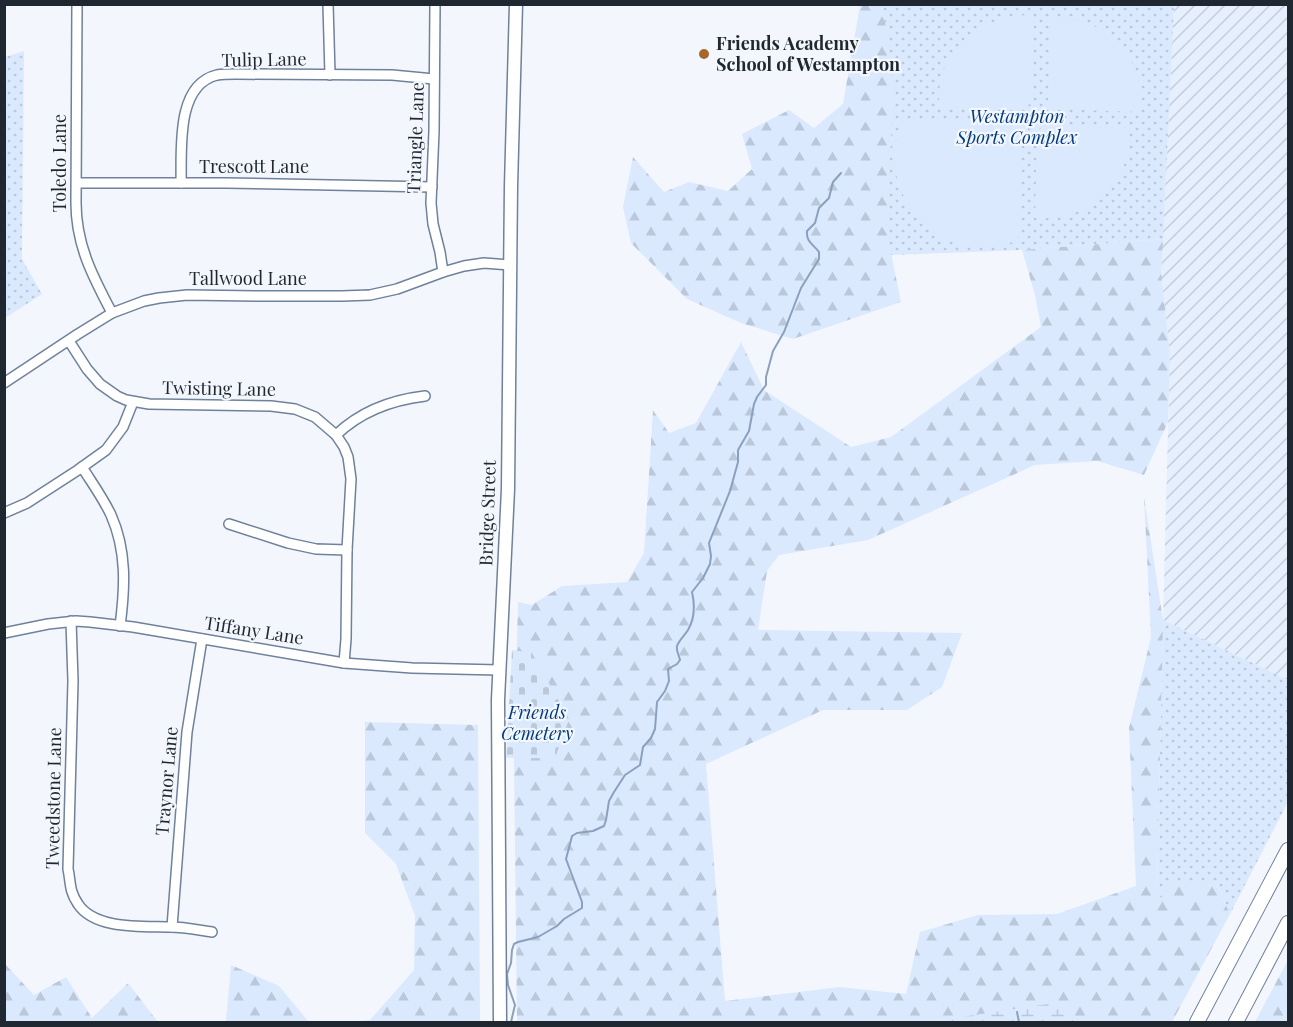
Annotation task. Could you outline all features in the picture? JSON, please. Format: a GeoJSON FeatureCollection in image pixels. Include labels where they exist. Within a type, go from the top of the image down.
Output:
{"type":"FeatureCollection","features":[{"type":"Feature","properties":{"kind":"highway"},"geometry":{"type":"LineString","coordinates":[[1197,1023],[1288,850]]}},
{"type":"Feature","properties":{"kind":"highway"},"geometry":{"type":"LineString","coordinates":[[1236,1023],[1288,922]]}},
{"type":"Feature","properties":{"kind":"main road","name":"Bridge Street"},"geometry":{"type":"LineString","coordinates":[[500,1023],[497,766],[499,670],[508,489],[516,4]]}},
{"type":"Feature","properties":{"kind":"street","name":"Toledo Lane"},"geometry":{"type":"LineString","coordinates":[[77,4],[76,216],[80,241],[88,263],[112,314]]}},
{"type":"Feature","properties":{"kind":"street"},"geometry":{"type":"LineString","coordinates":[[328,4],[330,75]]}},
{"type":"Feature","properties":{"kind":"street","name":"Triangle Lane"},"geometry":{"type":"LineString","coordinates":[[435,4],[431,214],[442,272]]}},
{"type":"Feature","properties":{"kind":"street","name":"Tulip Lane"},"geometry":{"type":"LineString","coordinates":[[181,183],[182,135],[187,107],[195,92],[208,79],[217,75],[392,75],[434,79]]}},
{"type":"Feature","properties":{"kind":"street","name":"Trescott Lane"},"geometry":{"type":"LineString","coordinates":[[76,183],[333,184],[432,187]]}},
{"type":"Feature","properties":{"kind":"street","name":"Tallwood Lane"},"geometry":{"type":"LineString","coordinates":[[4,383],[112,314],[144,301],[180,295],[370,295],[397,289],[464,266],[484,263],[510,266]]}},
{"type":"Feature","properties":{"kind":"street","name":"Twisting Lane"},"geometry":{"type":"LineString","coordinates":[[69,341],[100,384],[117,396],[133,402],[295,408],[315,417],[336,435],[344,447],[351,479],[344,663]]}},
{"type":"Feature","properties":{"kind":"street"},"geometry":{"type":"LineString","coordinates":[[336,435],[350,422],[372,409],[390,402],[425,396]]}},
{"type":"Feature","properties":{"kind":"street"},"geometry":{"type":"LineString","coordinates":[[4,513],[27,503],[97,457],[123,427],[133,402]]}},
{"type":"Feature","properties":{"kind":"street"},"geometry":{"type":"LineString","coordinates":[[82,467],[110,514],[120,543],[124,591],[120,626]]}},
{"type":"Feature","properties":{"kind":"street"},"geometry":{"type":"LineString","coordinates":[[229,524],[288,543],[316,549],[347,550]]}},
{"type":"Feature","properties":{"kind":"street","name":"Tiffany Lane"},"geometry":{"type":"LineString","coordinates":[[4,633],[71,621],[90,622],[344,663],[404,668],[499,670]]}},
{"type":"Feature","properties":{"kind":"street","name":"Tweedstone Lane"},"geometry":{"type":"LineString","coordinates":[[71,621],[73,681],[68,869],[70,887],[77,904],[92,917],[122,925],[172,927],[212,932]]}},
{"type":"Feature","properties":{"kind":"street","name":"Traynor Lane"},"geometry":{"type":"LineString","coordinates":[[172,927],[187,732],[202,639]]}},
{"type":"Feature","properties":{"kind":"shaded area"},"geometry":{"type":"Polygon","coordinates":[[[1174,5],[1288,5],[1288,680],[1163,620],[1170,354],[1161,271],[1174,5]]]}},
{"type":"Feature","properties":{"kind":"green space"},"geometry":{"type":"Polygon","coordinates":[[[860,5],[883,5],[894,90],[886,229],[901,302],[793,339],[741,323],[687,299],[631,243],[623,207],[633,157],[664,192],[689,182],[728,191],[752,169],[742,134],[789,110],[814,128],[843,104],[860,5]]]}},
{"type":"Feature","properties":{"kind":"green space","name":"Westampton Sports Complex"},"geometry":{"type":"Polygon","coordinates":[[[883,5],[1174,5],[1163,239],[1022,250],[891,255],[885,229],[883,5]]]}},
{"type":"Feature","properties":{"kind":"green space"},"geometry":{"type":"Polygon","coordinates":[[[1021,15],[1034,17],[1031,102],[1026,108],[939,106],[941,78],[946,65],[961,43],[971,34],[995,21],[1021,15]]]}},
{"type":"Feature","properties":{"kind":"green space"},"geometry":{"type":"Polygon","coordinates":[[[1051,17],[1081,21],[1095,26],[1118,44],[1128,55],[1135,69],[1140,87],[1140,112],[1053,109],[1048,103],[1051,17]]]}},
{"type":"Feature","properties":{"kind":"green space"},"geometry":{"type":"Polygon","coordinates":[[[24,51],[22,259],[42,294],[5,318],[5,57],[24,51]]]}},
{"type":"Feature","properties":{"kind":"green space"},"geometry":{"type":"Polygon","coordinates":[[[902,120],[1014,122],[1022,130],[1018,241],[988,246],[966,246],[946,239],[924,224],[907,203],[897,179],[895,148],[902,120]]]}},
{"type":"Feature","properties":{"kind":"green space"},"geometry":{"type":"Polygon","coordinates":[[[1043,126],[1129,128],[1129,149],[1122,171],[1114,184],[1092,204],[1065,216],[1035,218],[1037,132],[1043,126]]]}},
{"type":"Feature","properties":{"kind":"green space"},"geometry":{"type":"Polygon","coordinates":[[[1163,239],[1161,271],[1170,354],[1168,422],[1144,475],[1097,461],[1035,465],[868,540],[779,555],[767,571],[758,630],[962,633],[942,687],[907,710],[823,710],[706,764],[725,1001],[839,987],[906,994],[920,932],[978,915],[1057,914],[1136,886],[1129,728],[1151,637],[1144,497],[1163,620],[1157,890],[1161,898],[1172,882],[1215,881],[1230,914],[1172,1022],[1074,1022],[1061,1003],[928,1022],[517,1022],[514,760],[518,602],[532,605],[562,586],[627,582],[644,553],[653,410],[669,433],[696,423],[741,342],[764,390],[851,447],[891,437],[1041,327],[1035,295],[1022,250],[1163,239]]]}},
{"type":"Feature","properties":{"kind":"green space"},"geometry":{"type":"Polygon","coordinates":[[[1163,620],[1288,680],[1288,802],[1230,914],[1215,881],[1161,899],[1157,890],[1163,620]]]}},
{"type":"Feature","properties":{"kind":"green space","name":"Friends Cemetery"},"geometry":{"type":"Polygon","coordinates":[[[512,650],[532,653],[569,719],[555,758],[506,758],[512,650]]]}},
{"type":"Feature","properties":{"kind":"green space"},"geometry":{"type":"Polygon","coordinates":[[[365,722],[478,725],[480,1022],[344,1022],[370,1020],[414,970],[415,916],[396,864],[365,833],[365,722]]]}},
{"type":"Feature","properties":{"kind":"green space"},"geometry":{"type":"Polygon","coordinates":[[[1288,960],[1288,1022],[1255,1022],[1288,960]]]}},
{"type":"Feature","properties":{"kind":"green space"},"geometry":{"type":"Polygon","coordinates":[[[5,964],[34,995],[66,977],[92,1018],[128,983],[158,1022],[5,1022],[5,964]]]}},
{"type":"Feature","properties":{"kind":"green space"},"geometry":{"type":"Polygon","coordinates":[[[231,965],[279,986],[309,1022],[226,1022],[231,965]]]}},
{"type":"Feature","properties":{"kind":"green space"},"geometry":{"type":"Polygon","coordinates":[[[1061,1002],[1074,1022],[928,1022],[1061,1002]]]}},
{"type":"Feature","properties":{"kind":"waterway"},"geometry":{"type":"LineString","coordinates":[[511,1022],[515,1005],[507,974],[514,944],[538,937],[582,908],[582,902],[566,859],[572,836],[604,826],[609,801],[625,775],[640,765],[643,747],[655,729],[657,702],[669,681],[668,669],[680,660],[677,646],[692,621],[694,607],[692,592],[710,564],[709,543],[730,491],[738,462],[738,450],[749,431],[754,404],[766,385],[773,351],[784,332],[801,288],[819,259],[819,252],[809,240],[807,231],[815,223],[819,208],[829,198],[833,182],[841,173]]}},
{"type":"Feature","properties":{"kind":"waterway"},"geometry":{"type":"LineString","coordinates":[[1017,1012],[1019,1022]]}},
{"type":"Feature","properties":{"kind":"place","name":"Friends Academy School of Westampton"},"geometry":{"type":"Point","coordinates":[704,54]}}]}
